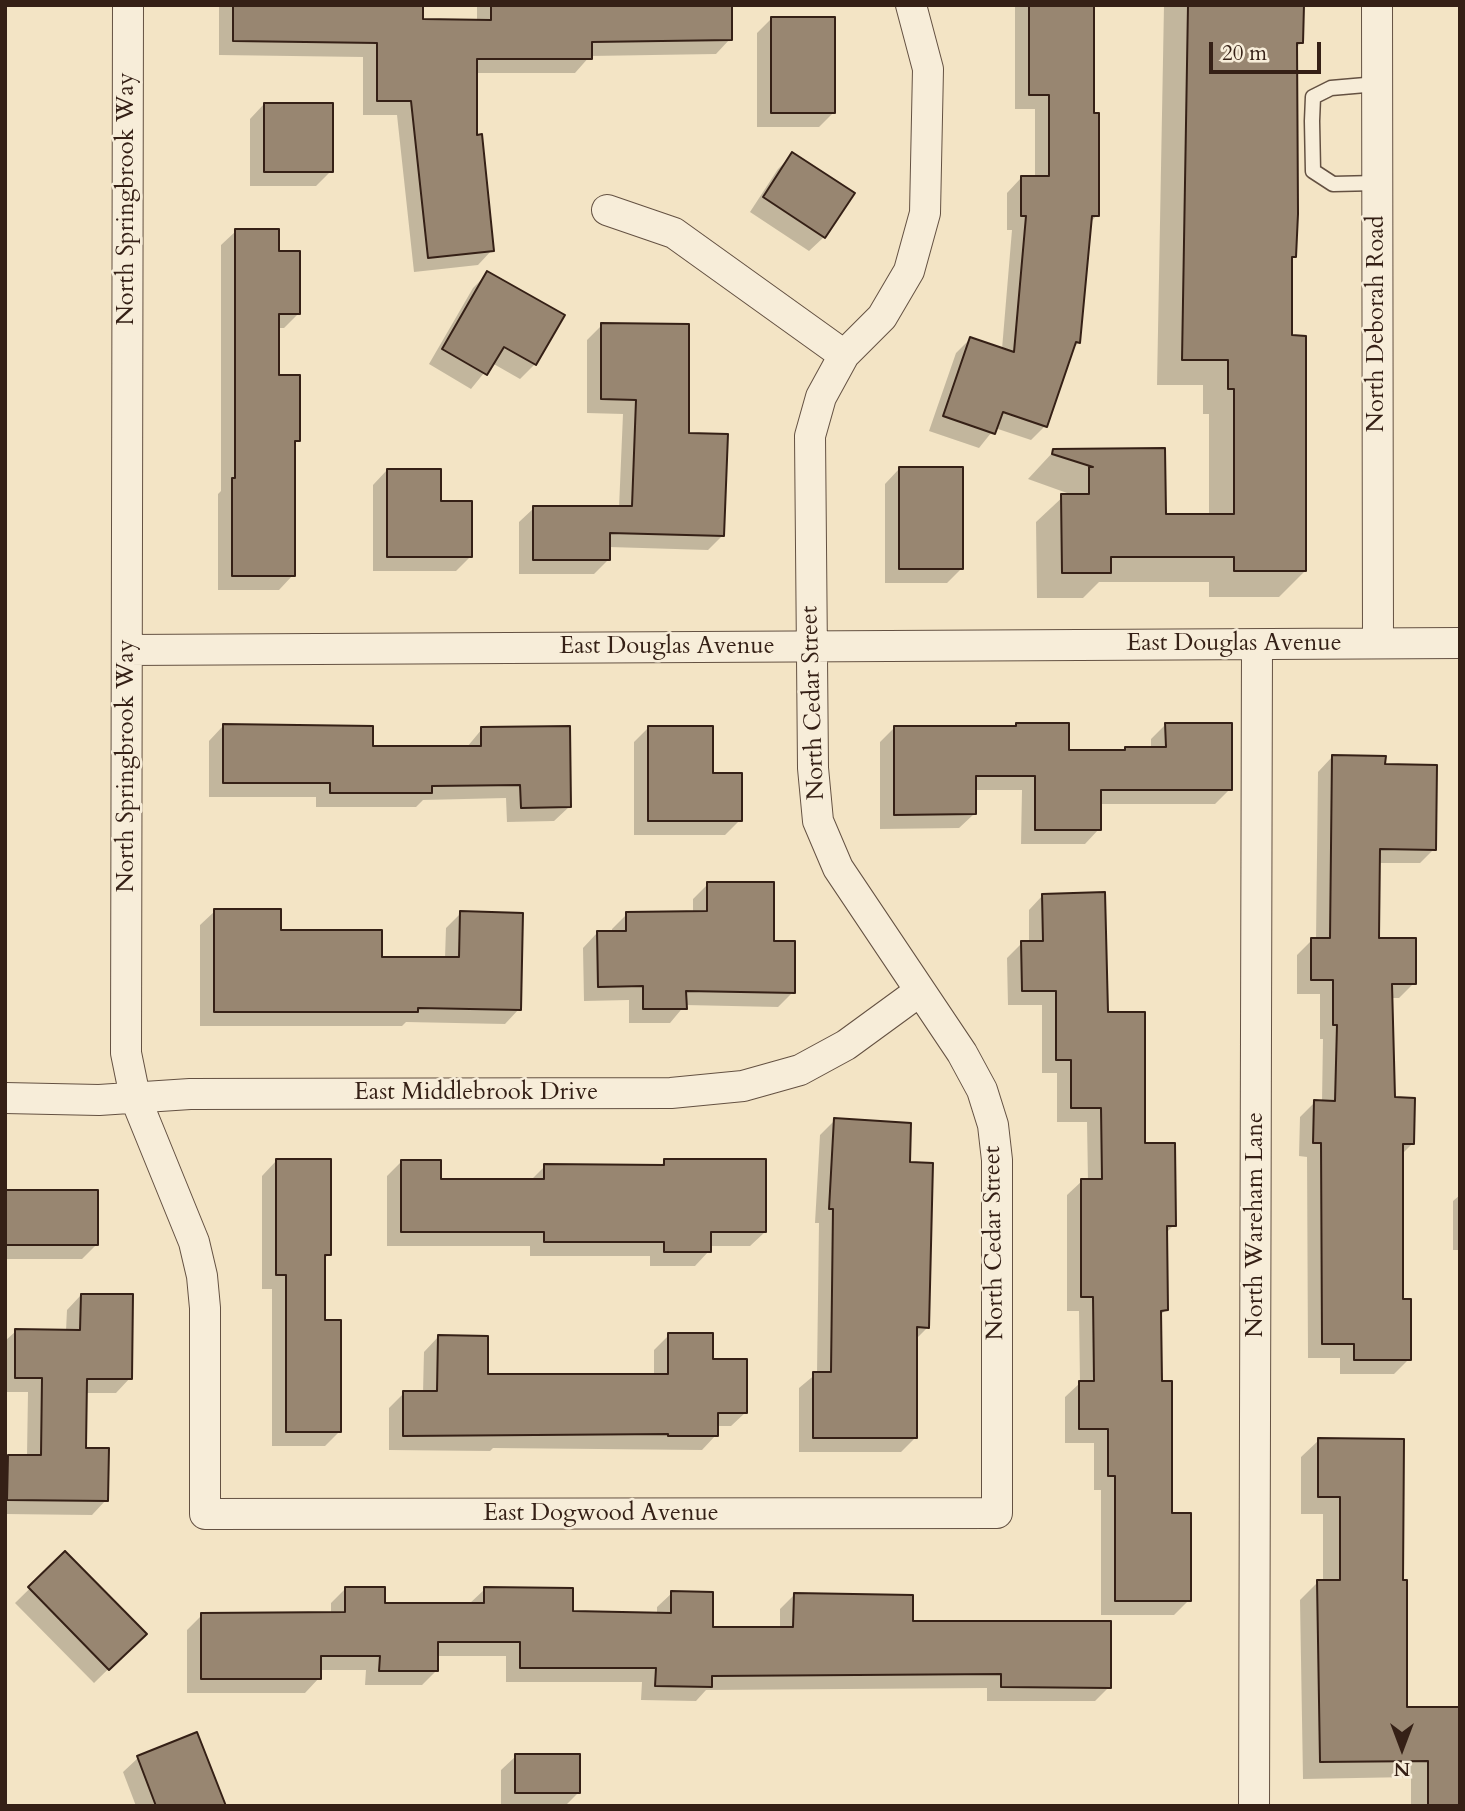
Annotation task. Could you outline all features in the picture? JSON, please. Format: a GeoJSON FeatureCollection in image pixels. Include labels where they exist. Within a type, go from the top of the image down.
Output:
{"type":"FeatureCollection","features":[{"type":"Feature","properties":{"kind":"street","name":"North Springbrook Way"},"geometry":{"type":"LineString","coordinates":[[128,5],[126,1053],[135,1097],[194,1242],[202,1276],[205,1308],[205,1514]]}},
{"type":"Feature","properties":{"kind":"street","name":"North Cedar Street"},"geometry":{"type":"LineString","coordinates":[[911,5],[928,69],[925,214],[909,271],[883,317],[845,355],[821,397],[810,436],[813,768],[818,821],[838,867],[962,1053],[982,1090],[993,1125],[997,1160],[997,1513]]}},
{"type":"Feature","properties":{"kind":"street","name":"North Deborah Road"},"geometry":{"type":"LineString","coordinates":[[1377,5],[1378,643]]}},
{"type":"Feature","properties":{"kind":"street"},"geometry":{"type":"LineString","coordinates":[[607,210],[674,233],[845,355]]}},
{"type":"Feature","properties":{"kind":"street","name":"East Douglas Avenue"},"geometry":{"type":"LineString","coordinates":[[127,650],[1460,643]]}},
{"type":"Feature","properties":{"kind":"street","name":"North Wareham Lane"},"geometry":{"type":"LineString","coordinates":[[1254,1806],[1257,645]]}},
{"type":"Feature","properties":{"kind":"street","name":"East Middlebrook Drive"},"geometry":{"type":"LineString","coordinates":[[5,1098],[190,1094],[671,1093],[743,1086],[800,1070],[846,1045],[920,991]]}},
{"type":"Feature","properties":{"kind":"street","name":"East Dogwood Avenue"},"geometry":{"type":"LineString","coordinates":[[205,1514],[997,1513]]}},
{"type":"Feature","properties":{"kind":"lane"},"geometry":{"type":"LineString","coordinates":[[1376,183],[1333,184],[1313,171],[1312,121],[1313,97],[1331,88],[1377,84]]}},
{"type":"Feature","properties":{"kind":"building"},"geometry":{"type":"Polygon","coordinates":[[[233,5],[423,5],[423,19],[491,20],[491,5],[732,5],[732,40],[592,42],[592,59],[477,59],[477,135],[482,134],[494,251],[428,258],[411,101],[377,101],[377,43],[233,41],[233,5]]]}},
{"type":"Feature","properties":{"kind":"building"},"geometry":{"type":"Polygon","coordinates":[[[1029,5],[1094,5],[1094,113],[1099,113],[1099,216],[1092,216],[1080,343],[1076,342],[1047,427],[1003,412],[995,434],[943,416],[970,337],[1014,352],[1026,216],[1021,216],[1021,176],[1049,176],[1049,95],[1029,95],[1029,5]]]}},
{"type":"Feature","properties":{"kind":"building"},"geometry":{"type":"Polygon","coordinates":[[[1188,5],[1304,5],[1303,43],[1297,43],[1298,214],[1296,257],[1292,257],[1292,335],[1306,336],[1306,571],[1234,571],[1234,557],[1111,557],[1111,573],[1062,573],[1061,494],[1089,494],[1089,467],[1093,467],[1052,454],[1053,449],[1165,448],[1166,514],[1234,514],[1234,389],[1228,389],[1228,360],[1182,360],[1188,5]]]}},
{"type":"Feature","properties":{"kind":"building"},"geometry":{"type":"Polygon","coordinates":[[[771,17],[835,17],[835,113],[771,113],[771,17]]]}},
{"type":"Feature","properties":{"kind":"building"},"geometry":{"type":"Polygon","coordinates":[[[264,103],[333,103],[333,172],[264,172],[264,103]]]}},
{"type":"Feature","properties":{"kind":"building"},"geometry":{"type":"Polygon","coordinates":[[[792,152],[855,193],[825,238],[763,197],[792,152]]]}},
{"type":"Feature","properties":{"kind":"building"},"geometry":{"type":"Polygon","coordinates":[[[235,229],[279,229],[279,251],[300,251],[300,314],[279,314],[279,375],[300,375],[300,441],[295,441],[295,576],[232,576],[232,478],[235,478],[235,229]]]}},
{"type":"Feature","properties":{"kind":"building"},"geometry":{"type":"Polygon","coordinates":[[[487,271],[565,315],[536,365],[504,347],[487,375],[442,349],[487,271]]]}},
{"type":"Feature","properties":{"kind":"building"},"geometry":{"type":"Polygon","coordinates":[[[601,323],[689,324],[689,433],[728,434],[724,536],[610,533],[610,560],[533,560],[533,506],[632,506],[636,400],[601,399],[601,323]]]}},
{"type":"Feature","properties":{"kind":"building"},"geometry":{"type":"Polygon","coordinates":[[[899,467],[963,467],[963,569],[899,569],[899,467]]]}},
{"type":"Feature","properties":{"kind":"building"},"geometry":{"type":"Polygon","coordinates":[[[387,469],[441,469],[441,501],[472,501],[472,557],[387,557],[387,469]]]}},
{"type":"Feature","properties":{"kind":"building"},"geometry":{"type":"Polygon","coordinates":[[[1016,723],[1069,723],[1069,750],[1125,750],[1125,747],[1166,747],[1165,723],[1232,723],[1232,790],[1101,790],[1101,830],[1035,830],[1035,776],[976,776],[976,814],[894,815],[894,726],[1016,726],[1016,723]]]}},
{"type":"Feature","properties":{"kind":"building"},"geometry":{"type":"Polygon","coordinates":[[[223,724],[373,726],[373,746],[481,746],[481,727],[570,726],[571,807],[521,808],[520,785],[432,786],[432,793],[330,793],[330,783],[223,783],[223,724]]]}},
{"type":"Feature","properties":{"kind":"building"},"geometry":{"type":"Polygon","coordinates":[[[648,726],[713,726],[713,773],[742,773],[742,821],[648,821],[648,726]]]}},
{"type":"Feature","properties":{"kind":"building"},"geometry":{"type":"Polygon","coordinates":[[[1332,755],[1386,756],[1385,764],[1437,765],[1436,850],[1380,849],[1379,938],[1416,938],[1416,984],[1392,984],[1395,1097],[1415,1098],[1414,1144],[1403,1144],[1403,1299],[1411,1299],[1411,1360],[1354,1360],[1354,1344],[1322,1344],[1321,1143],[1313,1143],[1314,1100],[1335,1101],[1337,1025],[1333,1025],[1333,980],[1311,980],[1311,938],[1330,938],[1332,755]]]}},
{"type":"Feature","properties":{"kind":"building"},"geometry":{"type":"Polygon","coordinates":[[[707,882],[774,882],[774,941],[795,941],[795,993],[686,991],[687,1009],[643,1009],[643,986],[598,987],[597,931],[626,931],[626,912],[707,911],[707,882]]]}},
{"type":"Feature","properties":{"kind":"building"},"geometry":{"type":"Polygon","coordinates":[[[1105,892],[1108,1012],[1145,1012],[1145,1143],[1175,1143],[1176,1226],[1167,1226],[1168,1310],[1161,1311],[1162,1381],[1172,1381],[1172,1513],[1191,1513],[1191,1601],[1115,1601],[1115,1476],[1108,1476],[1108,1429],[1079,1429],[1079,1381],[1094,1381],[1093,1297],[1081,1297],[1081,1179],[1102,1179],[1101,1108],[1071,1108],[1071,1060],[1056,1060],[1056,991],[1022,991],[1021,941],[1043,941],[1042,894],[1105,892]]]}},
{"type":"Feature","properties":{"kind":"building"},"geometry":{"type":"Polygon","coordinates":[[[214,909],[281,909],[281,930],[382,930],[382,957],[459,957],[460,911],[523,913],[521,1010],[418,1008],[418,1012],[214,1012],[214,909]]]}},
{"type":"Feature","properties":{"kind":"building"},"geometry":{"type":"Polygon","coordinates":[[[834,1118],[911,1123],[910,1162],[933,1163],[929,1328],[917,1327],[917,1438],[813,1438],[813,1372],[831,1372],[833,1209],[829,1209],[834,1118]]]}},
{"type":"Feature","properties":{"kind":"building"},"geometry":{"type":"Polygon","coordinates":[[[276,1159],[331,1159],[331,1255],[325,1255],[325,1320],[341,1320],[341,1432],[286,1432],[286,1275],[276,1275],[276,1159]]]}},
{"type":"Feature","properties":{"kind":"building"},"geometry":{"type":"Polygon","coordinates":[[[664,1159],[766,1159],[766,1232],[711,1232],[711,1252],[664,1252],[664,1242],[544,1242],[544,1232],[401,1232],[401,1160],[441,1160],[441,1179],[544,1179],[544,1164],[664,1165],[664,1159]]]}},
{"type":"Feature","properties":{"kind":"building"},"geometry":{"type":"Polygon","coordinates":[[[5,1190],[98,1190],[98,1245],[5,1245],[5,1190]]]}},
{"type":"Feature","properties":{"kind":"building"},"geometry":{"type":"Polygon","coordinates":[[[81,1294],[133,1294],[132,1379],[87,1379],[86,1448],[109,1448],[108,1501],[7,1500],[8,1455],[41,1455],[42,1378],[15,1378],[15,1329],[80,1330],[81,1294]]]}},
{"type":"Feature","properties":{"kind":"building"},"geometry":{"type":"Polygon","coordinates":[[[668,1333],[713,1333],[713,1359],[747,1359],[747,1413],[718,1413],[718,1436],[403,1436],[403,1391],[437,1391],[438,1335],[488,1336],[488,1374],[668,1374],[668,1333]]]}},
{"type":"Feature","properties":{"kind":"building"},"geometry":{"type":"Polygon","coordinates":[[[1318,1438],[1404,1439],[1403,1580],[1407,1580],[1407,1707],[1460,1707],[1460,1806],[1428,1806],[1428,1761],[1320,1762],[1317,1580],[1340,1580],[1340,1497],[1318,1497],[1318,1438]]]}},
{"type":"Feature","properties":{"kind":"building"},"geometry":{"type":"Polygon","coordinates":[[[65,1551],[147,1634],[109,1670],[28,1587],[65,1551]]]}},
{"type":"Feature","properties":{"kind":"building"},"geometry":{"type":"Polygon","coordinates":[[[345,1587],[385,1587],[385,1603],[484,1603],[484,1587],[573,1588],[573,1611],[671,1613],[671,1591],[713,1592],[713,1627],[793,1627],[794,1593],[913,1595],[913,1621],[1111,1621],[1111,1688],[1001,1687],[1001,1674],[712,1676],[712,1687],[655,1686],[656,1668],[520,1668],[520,1642],[438,1642],[438,1671],[379,1671],[380,1656],[321,1656],[321,1679],[201,1679],[201,1613],[345,1612],[345,1587]]]}},
{"type":"Feature","properties":{"kind":"building"},"geometry":{"type":"Polygon","coordinates":[[[197,1732],[226,1806],[156,1806],[137,1756],[197,1732]]]}},
{"type":"Feature","properties":{"kind":"building"},"geometry":{"type":"Polygon","coordinates":[[[515,1754],[580,1754],[580,1793],[515,1793],[515,1754]]]}}]}
